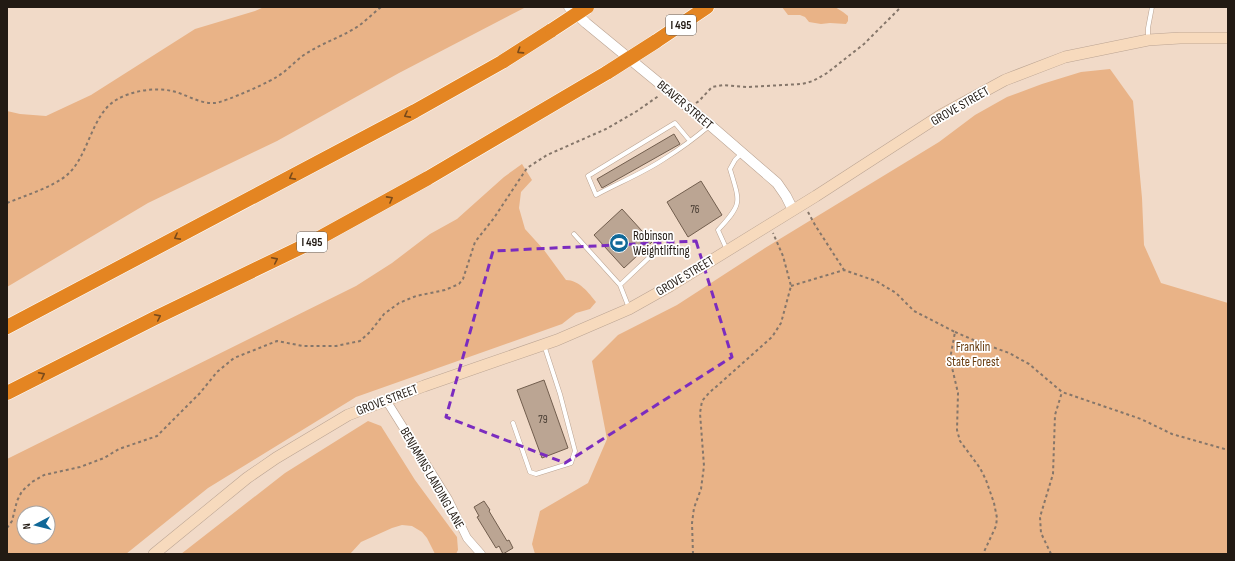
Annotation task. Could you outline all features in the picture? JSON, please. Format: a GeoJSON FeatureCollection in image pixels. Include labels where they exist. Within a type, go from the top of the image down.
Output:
{"type":"FeatureCollection","features":[{"type":"Feature","properties":{"kind":"highway"},"geometry":{"type":"LineString","coordinates":[[7,327],[415,111],[502,62],[587,7]]}},
{"type":"Feature","properties":{"kind":"highway","name":"I 495"},"geometry":{"type":"LineString","coordinates":[[7,393],[153,319],[312,242],[428,178],[608,72],[707,7]]}},
{"type":"Feature","properties":{"kind":"main road","name":"GROVE STREET"},"geometry":{"type":"LineString","coordinates":[[154,554],[247,478],[314,434],[348,415],[584,329],[629,309],[666,289],[769,225],[899,144],[941,115],[1005,80],[1065,57],[1148,40],[1228,38]]}},
{"type":"Feature","properties":{"kind":"street","name":"BEAVER STREET"},"geometry":{"type":"LineString","coordinates":[[569,7],[586,23],[710,125],[777,183],[793,210]]}},
{"type":"Feature","properties":{"kind":"street","name":"BENJAMINS LANDING LANE"},"geometry":{"type":"LineString","coordinates":[[386,400],[448,499],[467,538],[481,554]]}},
{"type":"Feature","properties":{"kind":"lane"},"geometry":{"type":"LineString","coordinates":[[1148,40],[1152,7]]}},
{"type":"Feature","properties":{"kind":"lane"},"geometry":{"type":"LineString","coordinates":[[690,141],[675,123],[588,176],[596,195],[663,160],[690,141],[710,125]]}},
{"type":"Feature","properties":{"kind":"lane"},"geometry":{"type":"LineString","coordinates":[[727,250],[718,230],[735,211],[739,198],[730,169],[735,160],[742,153]]}},
{"type":"Feature","properties":{"kind":"lane"},"geometry":{"type":"LineString","coordinates":[[574,234],[620,285],[629,309]]}},
{"type":"Feature","properties":{"kind":"lane"},"geometry":{"type":"LineString","coordinates":[[620,285],[656,251]]}},
{"type":"Feature","properties":{"kind":"lane"},"geometry":{"type":"LineString","coordinates":[[513,423],[530,472],[536,474],[571,463],[575,451],[560,394],[544,344]]}},
{"type":"Feature","properties":{"kind":"path"},"geometry":{"type":"LineString","coordinates":[[7,203],[54,183],[67,175],[75,166],[105,108],[116,100],[131,93],[153,90],[172,91],[202,102],[215,103],[226,100],[281,75],[304,54],[321,44],[352,31],[381,7]]}},
{"type":"Feature","properties":{"kind":"path"},"geometry":{"type":"LineString","coordinates":[[694,101],[696,103],[699,101],[712,87],[723,85],[747,87],[802,84],[813,80],[827,72],[864,44],[901,7]]}},
{"type":"Feature","properties":{"kind":"path"},"geometry":{"type":"LineString","coordinates":[[7,528],[12,521],[19,496],[22,491],[32,482],[44,475],[80,467],[104,458],[119,450],[157,436],[200,393],[217,372],[234,358],[278,341],[303,346],[336,346],[360,341],[370,332],[384,314],[399,303],[416,296],[445,290],[459,284],[464,279],[475,242],[506,200],[527,168],[547,155],[624,119],[641,109],[667,90]]}},
{"type":"Feature","properties":{"kind":"path"},"geometry":{"type":"LineString","coordinates":[[804,203],[815,225],[844,270]]}},
{"type":"Feature","properties":{"kind":"path"},"geometry":{"type":"LineString","coordinates":[[693,554],[692,523],[694,508],[702,489],[704,466],[700,413],[702,401],[708,393],[772,337],[781,323],[791,286],[783,256],[769,225]]}},
{"type":"Feature","properties":{"kind":"path"},"geometry":{"type":"LineString","coordinates":[[791,286],[844,270],[876,281],[896,292],[914,310],[955,332],[1009,353],[1030,364],[1062,392],[1141,419],[1172,434],[1228,450]]}},
{"type":"Feature","properties":{"kind":"path"},"geometry":{"type":"LineString","coordinates":[[955,332],[950,359],[958,393],[957,430],[960,441],[980,468],[986,480],[994,503],[997,518],[996,526],[983,554]]}},
{"type":"Feature","properties":{"kind":"path"},"geometry":{"type":"LineString","coordinates":[[1051,554],[1041,533],[1040,517],[1052,474],[1055,415],[1062,392]]}},
{"type":"Feature","properties":{"kind":"highlighted area"},"geometry":{"type":"Polygon","coordinates":[[[696,241],[732,357],[565,463],[446,417],[493,251],[696,241]]]}},
{"type":"Feature","properties":{"kind":"green space"},"geometry":{"type":"Polygon","coordinates":[[[264,7],[526,7],[399,73],[277,141],[148,203],[7,287],[7,111],[20,114],[46,116],[91,95],[195,29],[264,7]]]}},
{"type":"Feature","properties":{"kind":"green space"},"geometry":{"type":"Polygon","coordinates":[[[782,7],[835,7],[848,16],[848,21],[846,24],[821,24],[809,22],[805,17],[800,15],[788,15],[782,7]]]}},
{"type":"Feature","properties":{"kind":"green space","name":"Franklin State Forest"},"geometry":{"type":"Polygon","coordinates":[[[1110,69],[1133,101],[1142,198],[1144,245],[1161,283],[1228,303],[1228,554],[535,554],[532,544],[540,511],[588,483],[607,439],[592,361],[618,335],[677,305],[765,248],[939,142],[975,115],[1007,97],[1081,72],[1110,69]]]}},
{"type":"Feature","properties":{"kind":"green space"},"geometry":{"type":"Polygon","coordinates":[[[522,164],[532,180],[521,192],[519,208],[525,229],[544,250],[566,280],[575,282],[587,291],[596,302],[590,309],[576,313],[562,324],[356,397],[208,488],[126,554],[7,554],[7,459],[356,286],[392,263],[430,234],[457,219],[504,177],[522,164]]]}},
{"type":"Feature","properties":{"kind":"green space"},"geometry":{"type":"Polygon","coordinates":[[[368,421],[381,426],[415,480],[457,537],[458,550],[456,554],[435,554],[427,538],[422,532],[412,526],[402,525],[361,542],[350,554],[181,554],[285,473],[368,421]]]}},
{"type":"Feature","properties":{"kind":"building"},"geometry":{"type":"Polygon","coordinates":[[[674,134],[680,144],[602,188],[597,179],[674,134]]]}},
{"type":"Feature","properties":{"kind":"building"},"geometry":{"type":"Polygon","coordinates":[[[701,181],[722,215],[688,237],[667,202],[701,181]]]}},
{"type":"Feature","properties":{"kind":"building"},"geometry":{"type":"Polygon","coordinates":[[[622,209],[652,242],[624,268],[594,235],[622,209]]]}},
{"type":"Feature","properties":{"kind":"building"},"geometry":{"type":"Polygon","coordinates":[[[544,380],[568,448],[542,458],[517,390],[544,380]]]}},
{"type":"Feature","properties":{"kind":"building"},"geometry":{"type":"Polygon","coordinates":[[[484,501],[507,541],[509,540],[513,548],[503,554],[499,546],[496,548],[477,517],[479,516],[474,507],[484,501]]]}},
{"type":"Feature","properties":{"kind":"place","name":"Robinson Weightlifting"},"geometry":{"type":"Point","coordinates":[619,243]}}]}
